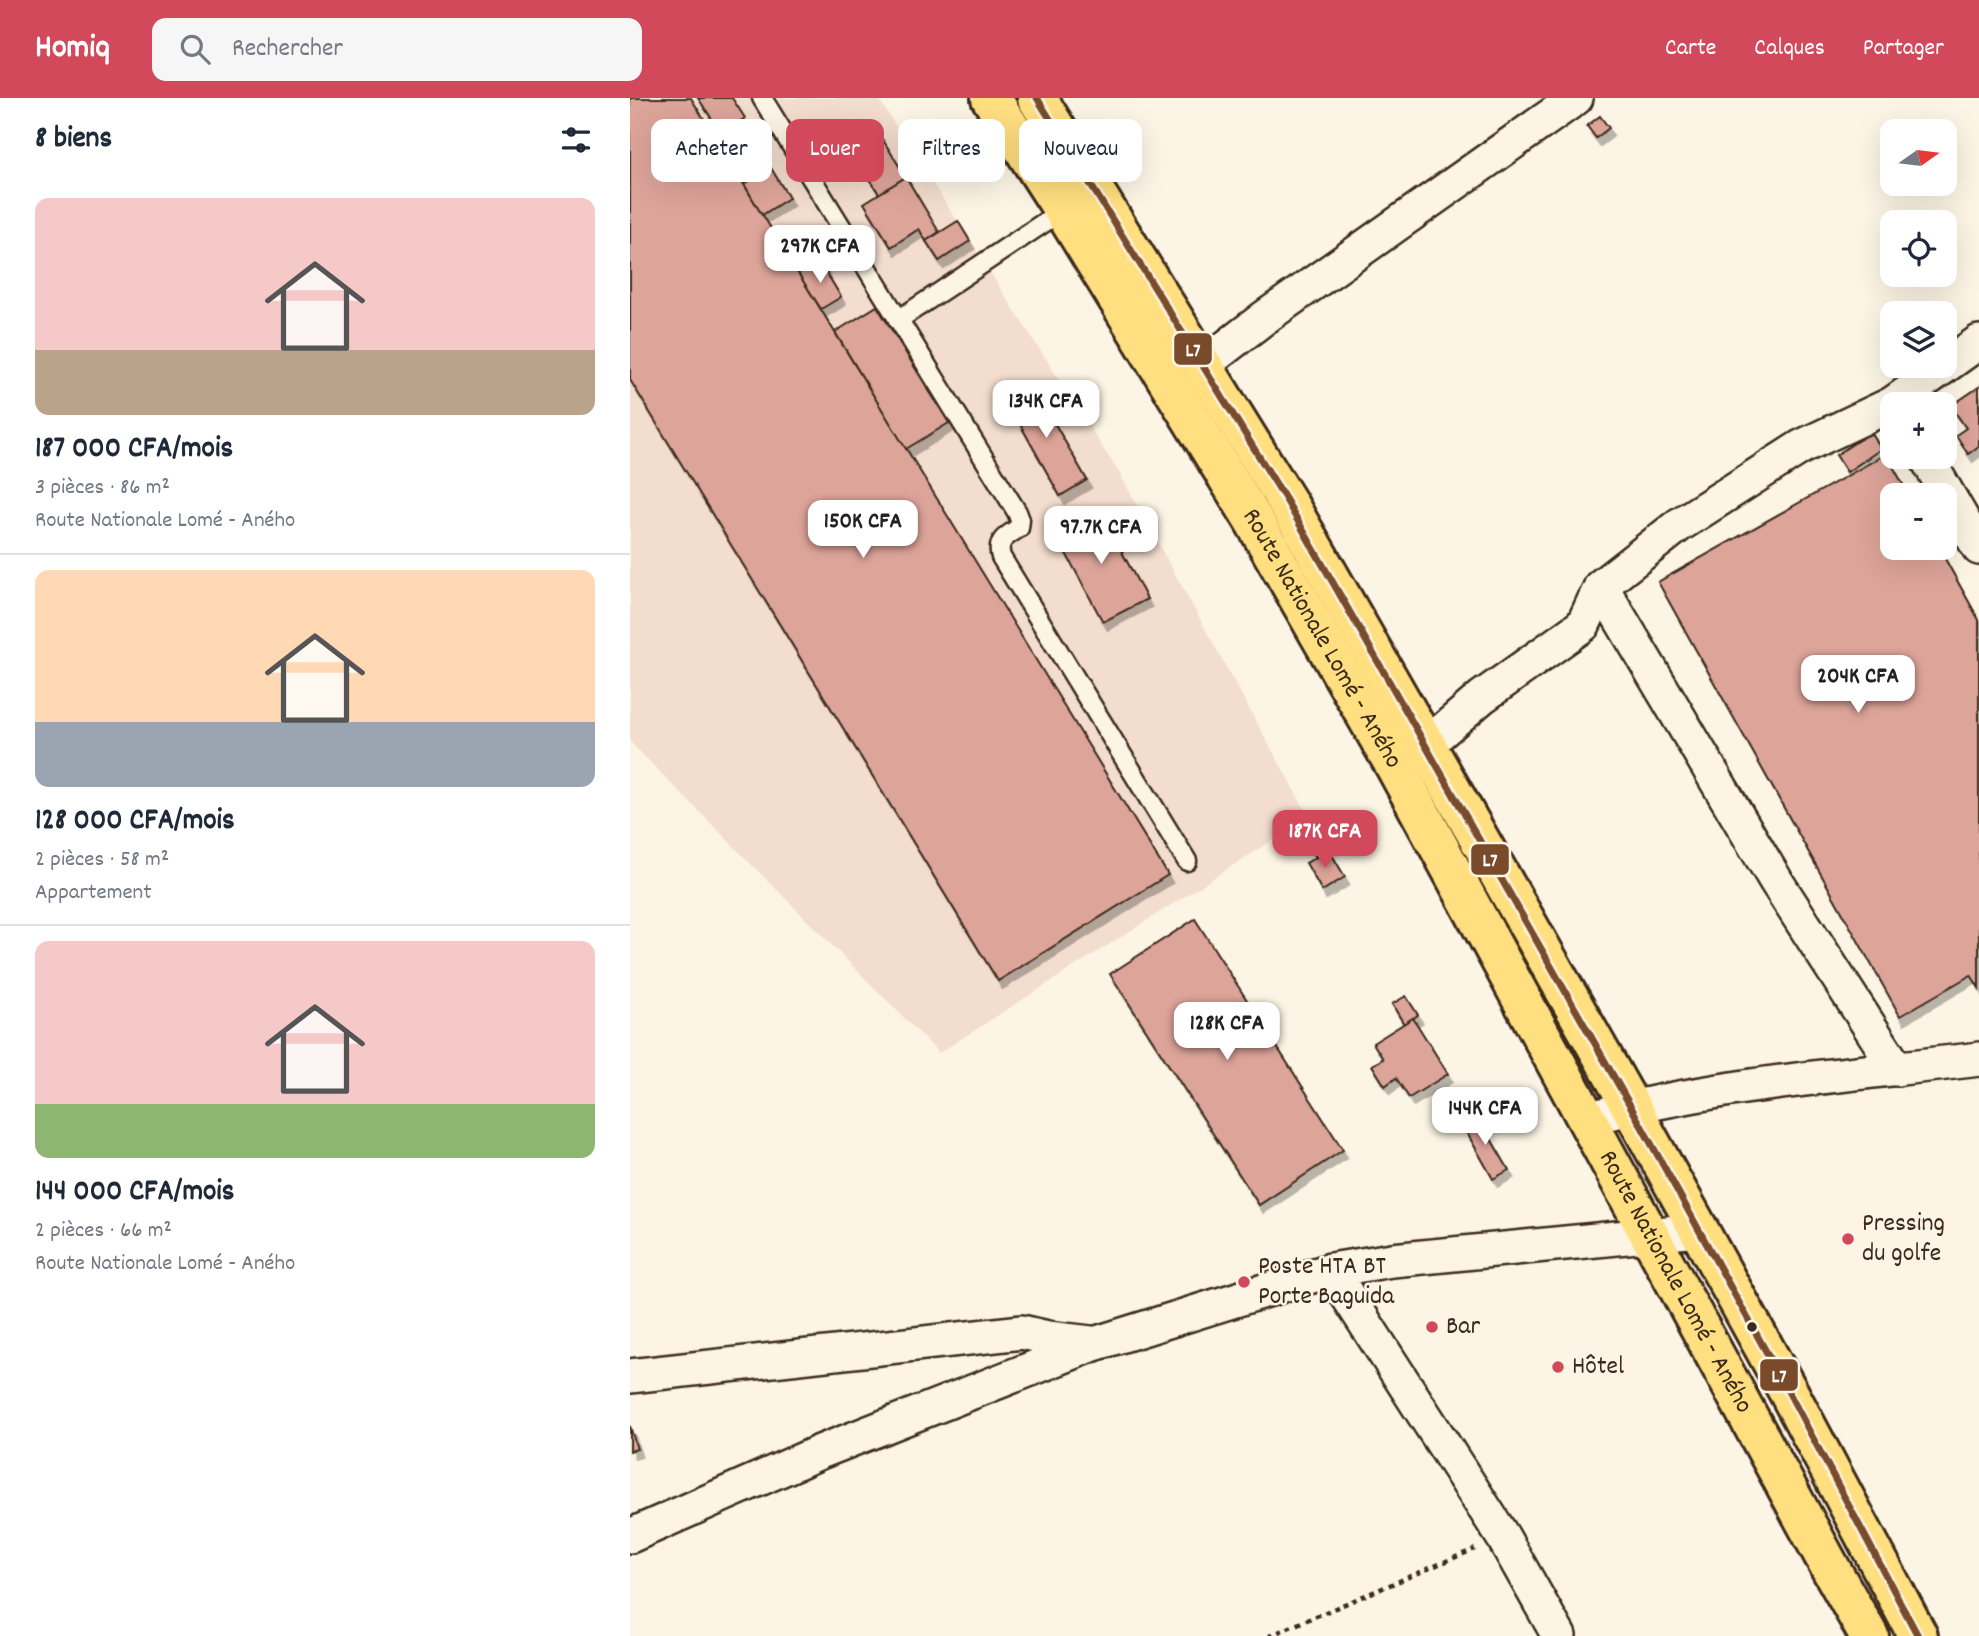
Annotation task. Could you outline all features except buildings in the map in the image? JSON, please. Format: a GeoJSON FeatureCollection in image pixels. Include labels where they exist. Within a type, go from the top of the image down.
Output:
{"type":"FeatureCollection","features":[{"type":"Feature","properties":{"kind":"highway","name":"Route Nationale Lomé - Aného"},"geometry":{"type":"LineString","coordinates":[[990,98],[1063,210],[1252,519],[1383,744],[1869,1636]]}},
{"type":"Feature","properties":{"kind":"highway","name":"Route Nationale Lomé - Aného"},"geometry":{"type":"LineString","coordinates":[[1037,98],[1292,512],[1426,745],[1631,1107],[1919,1636]]}},
{"type":"Feature","properties":{"kind":"street"},"geometry":{"type":"LineString","coordinates":[[1203,365],[1264,318],[1576,98]]}},
{"type":"Feature","properties":{"kind":"street"},"geometry":{"type":"LineString","coordinates":[[1910,392],[1979,342]]}},
{"type":"Feature","properties":{"kind":"street"},"geometry":{"type":"LineString","coordinates":[[1426,745],[1482,697],[1583,625],[1601,586],[1679,525],[1801,447],[1880,410]]}},
{"type":"Feature","properties":{"kind":"street"},"geometry":{"type":"LineString","coordinates":[[1933,469],[1979,548]]}},
{"type":"Feature","properties":{"kind":"street"},"geometry":{"type":"LineString","coordinates":[[1601,586],[1776,881],[1897,1069]]}},
{"type":"Feature","properties":{"kind":"street"},"geometry":{"type":"LineString","coordinates":[[1587,1119],[1631,1107],[1713,1091],[1979,1059]]}},
{"type":"Feature","properties":{"kind":"street"},"geometry":{"type":"LineString","coordinates":[[630,1536],[820,1452],[1094,1344],[1331,1270],[1392,1260],[1698,1230]]}},
{"type":"Feature","properties":{"kind":"street"},"geometry":{"type":"LineString","coordinates":[[1331,1270],[1503,1537],[1559,1636]]}},
{"type":"Feature","properties":{"kind":"street"},"geometry":{"type":"LineString","coordinates":[[630,1376],[1022,1332],[1094,1344]]}},
{"type":"Feature","properties":{"kind":"lane"},"geometry":{"type":"LineString","coordinates":[[762,98],[1020,520],[1019,528],[1002,539],[998,548],[1001,557],[1186,861]]}},
{"type":"Feature","properties":{"kind":"lane"},"geometry":{"type":"LineString","coordinates":[[898,320],[1063,210]]}},
{"type":"Feature","properties":{"kind":"path"},"geometry":{"type":"LineString","coordinates":[[1269,1636],[1503,1537]]}},
{"type":"Feature","properties":{"kind":"shaded area"},"geometry":{"type":"Polygon","coordinates":[[[630,98],[878,98],[898,129],[898,182],[932,182],[1121,476],[1309,817],[939,1053],[630,742],[630,98]]]}},
{"type":"Feature","properties":{"kind":"transit line","name":"L7"},"geometry":{"type":"LineString","coordinates":[[1037,98],[1286,500],[1631,1107],[1789,1393],[1918,1636]]}},
{"type":"Feature","properties":{"kind":"place","name":"Pressing du golfe"},"geometry":{"type":"Point","coordinates":[1848,1239]}},
{"type":"Feature","properties":{"kind":"place","name":"Poste HTA BT Porte Baguida"},"geometry":{"type":"Point","coordinates":[1244,1282]}},
{"type":"Feature","properties":{"kind":"place","name":"Bar"},"geometry":{"type":"Point","coordinates":[1432,1327]}},
{"type":"Feature","properties":{"kind":"place","name":"Hôtel"},"geometry":{"type":"Point","coordinates":[1558,1367]}}]}
